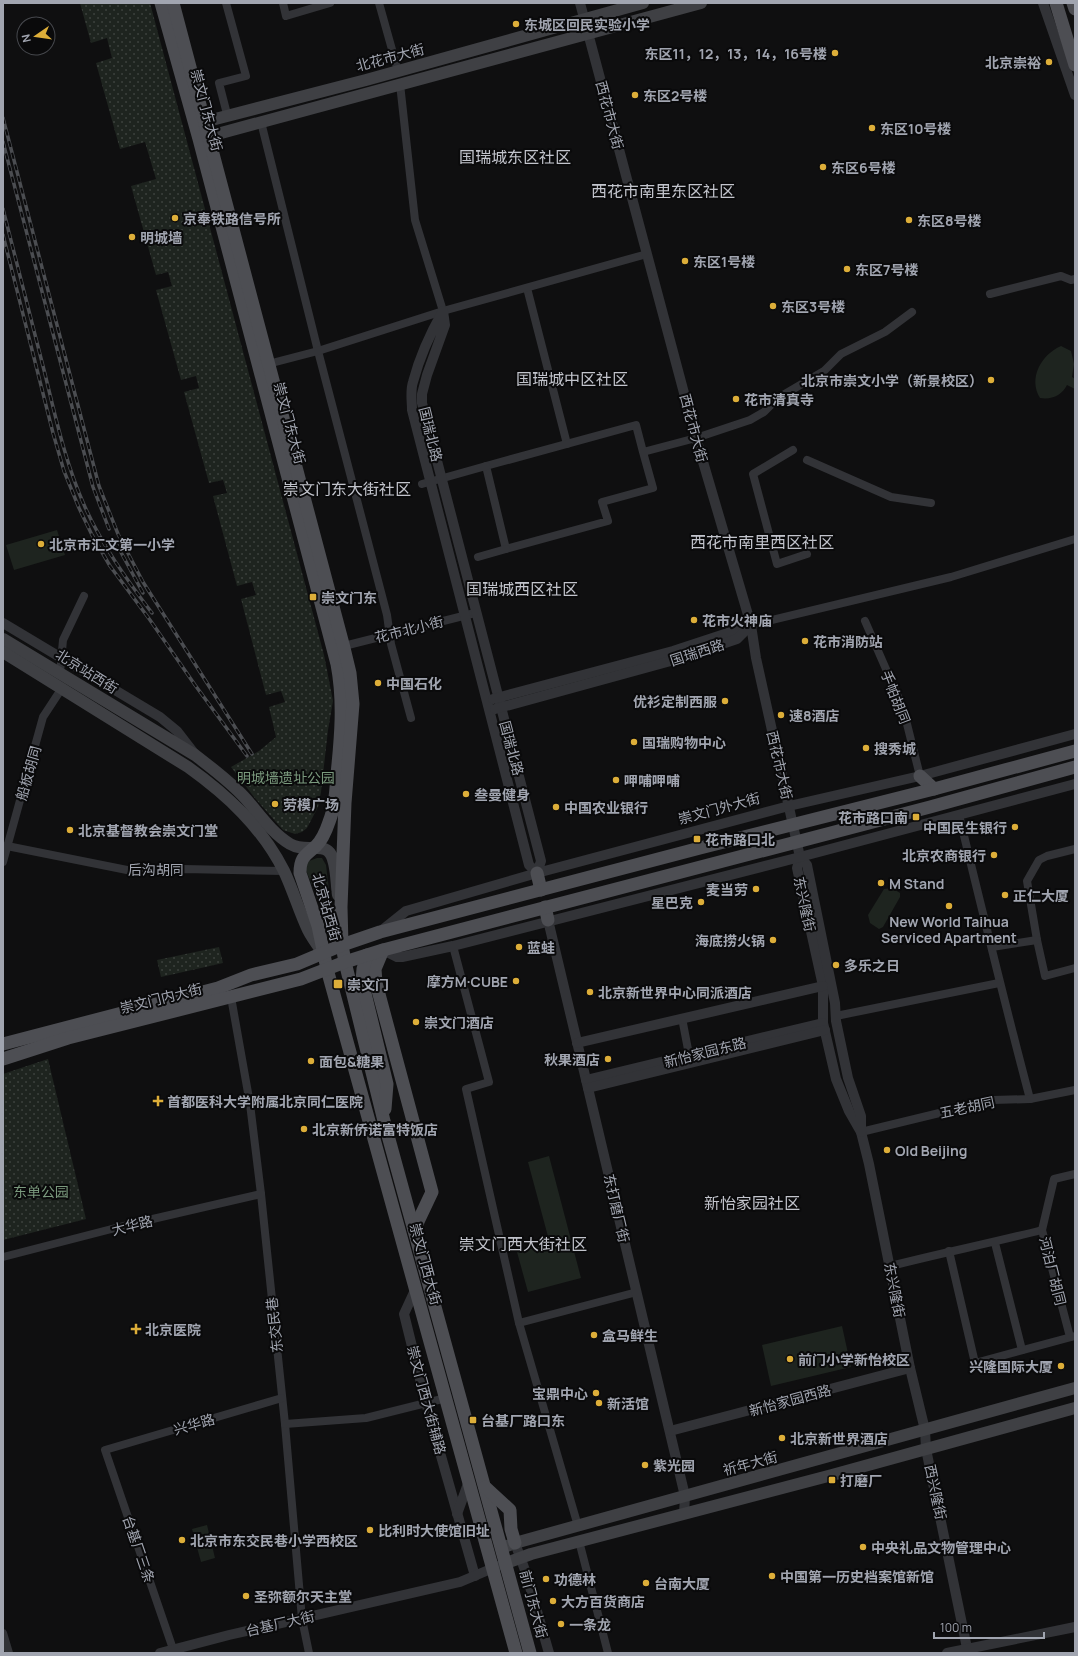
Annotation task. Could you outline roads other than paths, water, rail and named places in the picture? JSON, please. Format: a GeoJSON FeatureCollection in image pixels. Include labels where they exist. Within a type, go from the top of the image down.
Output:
{"type":"FeatureCollection","features":[{"type":"Feature","properties":{"kind":"main road","name":"崇文门东大街"},"geometry":{"type":"LineString","coordinates":[[161,3],[199,123]]}},
{"type":"Feature","properties":{"kind":"main road","name":"崇文门东大街"},"geometry":{"type":"LineString","coordinates":[[173,3],[199,123]]}},
{"type":"Feature","properties":{"kind":"main road","name":"北花市大街"},"geometry":{"type":"LineString","coordinates":[[199,123],[228,114],[398,71],[643,3]]}},
{"type":"Feature","properties":{"kind":"main road","name":"北花市大街"},"geometry":{"type":"LineString","coordinates":[[203,137],[701,3]]}},
{"type":"Feature","properties":{"kind":"main road"},"geometry":{"type":"LineString","coordinates":[[1056,3],[1075,65]]}},
{"type":"Feature","properties":{"kind":"main road"},"geometry":{"type":"LineString","coordinates":[[1073,3],[1075,9]]}},
{"type":"Feature","properties":{"kind":"main road"},"geometry":{"type":"LineString","coordinates":[[199,123],[203,137]]}},
{"type":"Feature","properties":{"kind":"main road","name":"崇文门东大街"},"geometry":{"type":"LineString","coordinates":[[203,137],[268,364],[344,646],[352,688],[353,709],[345,803],[340,907],[342,945],[345,962]]}},
{"type":"Feature","properties":{"kind":"main road","name":"崇文门东大街"},"geometry":{"type":"LineString","coordinates":[[203,137],[341,684],[342,725],[334,806],[325,832],[312,848],[328,851],[332,856],[340,907]]}},
{"type":"Feature","properties":{"kind":"main road","name":"北京站西街"},"geometry":{"type":"LineString","coordinates":[[3,639],[195,755],[224,777],[268,826],[290,844],[303,849],[312,848]]}},
{"type":"Feature","properties":{"kind":"main road","name":"北京站西街"},"geometry":{"type":"LineString","coordinates":[[3,652],[188,767],[217,788],[238,807],[270,847],[284,872],[308,930],[323,953]]}},
{"type":"Feature","properties":{"kind":"main road","name":"崇文门外大街"},"geometry":{"type":"LineString","coordinates":[[323,953],[380,932],[793,824],[934,789],[1075,750]]}},
{"type":"Feature","properties":{"kind":"main road"},"geometry":{"type":"LineString","coordinates":[[328,969],[383,950],[1075,767]]}},
{"type":"Feature","properties":{"kind":"main road"},"geometry":{"type":"LineString","coordinates":[[920,776],[934,789]]}},
{"type":"Feature","properties":{"kind":"main road","name":"北京站西街"},"geometry":{"type":"LineString","coordinates":[[312,848],[303,857],[300,873],[320,930],[323,953]]}},
{"type":"Feature","properties":{"kind":"main road"},"geometry":{"type":"LineString","coordinates":[[537,873],[541,890]]}},
{"type":"Feature","properties":{"kind":"main road"},"geometry":{"type":"LineString","coordinates":[[545,907],[548,920]]}},
{"type":"Feature","properties":{"kind":"main road"},"geometry":{"type":"LineString","coordinates":[[383,950],[376,969],[376,983],[432,1192],[414,1230]]}},
{"type":"Feature","properties":{"kind":"main road","name":"崇文门西大街"},"geometry":{"type":"LineString","coordinates":[[323,953],[493,1568]]}},
{"type":"Feature","properties":{"kind":"main road","name":"崇文门内大街"},"geometry":{"type":"LineString","coordinates":[[3,1044],[218,988],[251,975],[297,964],[323,953]]}},
{"type":"Feature","properties":{"kind":"main road"},"geometry":{"type":"LineString","coordinates":[[367,955],[363,969],[362,981],[387,1084],[384,1121]]}},
{"type":"Feature","properties":{"kind":"main road","name":"崇文门西大街"},"geometry":{"type":"LineString","coordinates":[[345,962],[384,1121],[502,1548]]}},
{"type":"Feature","properties":{"kind":"main road","name":"崇文门内大街"},"geometry":{"type":"LineString","coordinates":[[3,1058],[68,1038],[231,998],[301,979],[328,969]]}},
{"type":"Feature","properties":{"kind":"main road","name":"祈年大街"},"geometry":{"type":"LineString","coordinates":[[502,1548],[515,1543],[1075,1388]]}},
{"type":"Feature","properties":{"kind":"main road"},"geometry":{"type":"LineString","coordinates":[[506,1562],[1075,1408]]}},
{"type":"Feature","properties":{"kind":"main road"},"geometry":{"type":"LineString","coordinates":[[485,1487],[510,1510],[511,1529],[515,1543]]}},
{"type":"Feature","properties":{"kind":"main road","name":"前门东大街"},"geometry":{"type":"LineString","coordinates":[[502,1548],[530,1653]]}},
{"type":"Feature","properties":{"kind":"main road"},"geometry":{"type":"LineString","coordinates":[[493,1568],[516,1653]]}},
{"type":"Feature","properties":{"kind":"street"},"geometry":{"type":"LineString","coordinates":[[226,3],[246,76],[219,83],[228,114]]}},
{"type":"Feature","properties":{"kind":"street"},"geometry":{"type":"LineString","coordinates":[[283,3],[286,16],[330,3]]}},
{"type":"Feature","properties":{"kind":"street"},"geometry":{"type":"LineString","coordinates":[[379,3],[398,71]]}},
{"type":"Feature","properties":{"kind":"street","name":"西花市大街"},"geometry":{"type":"LineString","coordinates":[[580,3],[696,438],[751,625],[756,658],[800,857]]}},
{"type":"Feature","properties":{"kind":"street"},"geometry":{"type":"LineString","coordinates":[[1043,3],[1075,95]]}},
{"type":"Feature","properties":{"kind":"street"},"geometry":{"type":"LineString","coordinates":[[400,84],[415,220],[444,311]]}},
{"type":"Feature","properties":{"kind":"street"},"geometry":{"type":"LineString","coordinates":[[261,122],[318,351],[385,607],[391,644],[411,718]]}},
{"type":"Feature","properties":{"kind":"street"},"geometry":{"type":"LineString","coordinates":[[268,364],[318,351],[444,311],[648,254]]}},
{"type":"Feature","properties":{"kind":"street"},"geometry":{"type":"LineString","coordinates":[[990,294],[1061,276],[1071,280],[1075,279]]}},
{"type":"Feature","properties":{"kind":"street"},"geometry":{"type":"LineString","coordinates":[[527,288],[567,444]]}},
{"type":"Feature","properties":{"kind":"street","name":"国瑞北路"},"geometry":{"type":"LineString","coordinates":[[444,311],[446,325],[427,375],[422,394],[422,403],[541,861],[537,873],[529,865],[464,615],[426,483],[416,426],[411,395],[412,383],[433,329],[444,311]]}},
{"type":"Feature","properties":{"kind":"street"},"geometry":{"type":"LineString","coordinates":[[643,452],[696,438],[750,420],[764,412],[778,398],[824,371],[841,354],[885,332],[912,312]]}},
{"type":"Feature","properties":{"kind":"street"},"geometry":{"type":"LineString","coordinates":[[426,483],[636,425],[653,488],[602,502],[608,521],[478,557]]}},
{"type":"Feature","properties":{"kind":"street"},"geometry":{"type":"LineString","coordinates":[[793,450],[753,474],[777,564],[807,554]]}},
{"type":"Feature","properties":{"kind":"street"},"geometry":{"type":"LineString","coordinates":[[807,460],[891,497],[931,503]]}},
{"type":"Feature","properties":{"kind":"street"},"geometry":{"type":"LineString","coordinates":[[486,466],[506,549]]}},
{"type":"Feature","properties":{"kind":"street"},"geometry":{"type":"LineString","coordinates":[[751,625],[951,577],[1075,539]]}},
{"type":"Feature","properties":{"kind":"street"},"geometry":{"type":"LineString","coordinates":[[60,673],[63,640],[84,596]]}},
{"type":"Feature","properties":{"kind":"street","name":"花市北小街"},"geometry":{"type":"LineString","coordinates":[[344,646],[390,633],[475,613]]}},
{"type":"Feature","properties":{"kind":"street","name":"手帕胡同"},"geometry":{"type":"LineString","coordinates":[[865,621],[903,708],[920,776]]}},
{"type":"Feature","properties":{"kind":"street"},"geometry":{"type":"LineString","coordinates":[[3,623],[160,717],[177,731],[195,755]]}},
{"type":"Feature","properties":{"kind":"street","name":"国瑞西路"},"geometry":{"type":"LineString","coordinates":[[488,706],[685,656],[737,639],[751,625]]}},
{"type":"Feature","properties":{"kind":"street","name":"船板胡同"},"geometry":{"type":"LineString","coordinates":[[3,862],[5,846],[43,717],[62,688]]}},
{"type":"Feature","properties":{"kind":"street","name":"崇文门外大街"},"geometry":{"type":"LineString","coordinates":[[380,932],[406,911],[537,873],[789,806],[920,776],[1075,734]]}},
{"type":"Feature","properties":{"kind":"street"},"geometry":{"type":"LineString","coordinates":[[383,950],[397,957],[402,957],[453,946],[548,920],[800,857],[1075,784]]}},
{"type":"Feature","properties":{"kind":"street"},"geometry":{"type":"LineString","coordinates":[[959,815],[992,947],[999,983],[1030,1099]]}},
{"type":"Feature","properties":{"kind":"street","name":"后沟胡同"},"geometry":{"type":"LineString","coordinates":[[5,846],[132,870],[184,869],[284,872]]}},
{"type":"Feature","properties":{"kind":"street"},"geometry":{"type":"LineString","coordinates":[[1075,849],[1047,856],[1039,860],[1028,881],[1037,940],[1045,976],[1075,968]]}},
{"type":"Feature","properties":{"kind":"street","name":"东兴隆街"},"geometry":{"type":"LineString","coordinates":[[800,857],[797,868],[823,986],[824,1026],[836,1079],[849,1111],[861,1132]]}},
{"type":"Feature","properties":{"kind":"street","name":"东兴隆街"},"geometry":{"type":"LineString","coordinates":[[800,857],[807,865],[835,1002],[836,1016],[848,1078],[861,1116],[861,1132],[869,1164],[924,1430],[926,1449]]}},
{"type":"Feature","properties":{"kind":"street","name":"东打磨厂街"},"geometry":{"type":"LineString","coordinates":[[548,920],[685,1496],[684,1514]]}},
{"type":"Feature","properties":{"kind":"street"},"geometry":{"type":"LineString","coordinates":[[992,947],[1037,940]]}},
{"type":"Feature","properties":{"kind":"street"},"geometry":{"type":"LineString","coordinates":[[453,946],[489,1082],[466,1089],[520,1323],[578,1526]]}},
{"type":"Feature","properties":{"kind":"street"},"geometry":{"type":"LineString","coordinates":[[836,1016],[999,983]]}},
{"type":"Feature","properties":{"kind":"street"},"geometry":{"type":"LineString","coordinates":[[578,1043],[823,986]]}},
{"type":"Feature","properties":{"kind":"street","name":"东交民巷"},"geometry":{"type":"LineString","coordinates":[[231,998],[250,1104],[261,1194],[285,1424],[302,1619],[309,1653]]}},
{"type":"Feature","properties":{"kind":"street"},"geometry":{"type":"LineString","coordinates":[[682,1018],[690,1059]]}},
{"type":"Feature","properties":{"kind":"street","name":"新怡家园东路"},"geometry":{"type":"LineString","coordinates":[[587,1084],[824,1026]]}},
{"type":"Feature","properties":{"kind":"street","name":"五老胡同"},"geometry":{"type":"LineString","coordinates":[[861,1132],[993,1100],[1030,1099],[1075,1090]]}},
{"type":"Feature","properties":{"kind":"street","name":"河泊厂胡同"},"geometry":{"type":"LineString","coordinates":[[1072,1336],[1042,1230],[1054,1178],[1075,1174]]}},
{"type":"Feature","properties":{"kind":"street","name":"大华路"},"geometry":{"type":"LineString","coordinates":[[3,1257],[131,1224],[261,1194]]}},
{"type":"Feature","properties":{"kind":"street"},"geometry":{"type":"LineString","coordinates":[[890,1266],[949,1251],[995,1243],[1042,1230]]}},
{"type":"Feature","properties":{"kind":"street"},"geometry":{"type":"LineString","coordinates":[[995,1243],[1022,1350]]}},
{"type":"Feature","properties":{"kind":"street"},"geometry":{"type":"LineString","coordinates":[[949,1251],[975,1363],[1072,1336]]}},
{"type":"Feature","properties":{"kind":"street","name":"崇文门西大街辅路"},"geometry":{"type":"LineString","coordinates":[[416,1288],[404,1314],[426,1403],[476,1576]]}},
{"type":"Feature","properties":{"kind":"street"},"geometry":{"type":"LineString","coordinates":[[520,1323],[637,1292]]}},
{"type":"Feature","properties":{"kind":"street","name":"新怡家园西路"},"geometry":{"type":"LineString","coordinates":[[670,1431],[910,1368]]}},
{"type":"Feature","properties":{"kind":"street","name":"兴华路"},"geometry":{"type":"LineString","coordinates":[[105,1450],[282,1398]]}},
{"type":"Feature","properties":{"kind":"street"},"geometry":{"type":"LineString","coordinates":[[285,1424],[366,1418],[446,1398]]}},
{"type":"Feature","properties":{"kind":"street","name":"西兴隆街"},"geometry":{"type":"LineString","coordinates":[[926,1449],[967,1651]]}},
{"type":"Feature","properties":{"kind":"street","name":"台基厂三条"},"geometry":{"type":"LineString","coordinates":[[105,1450],[173,1649]]}},
{"type":"Feature","properties":{"kind":"street"},"geometry":{"type":"LineString","coordinates":[[458,1514],[469,1481]]}},
{"type":"Feature","properties":{"kind":"street"},"geometry":{"type":"LineString","coordinates":[[579,1541],[608,1653]]}},
{"type":"Feature","properties":{"kind":"street"},"geometry":{"type":"LineString","coordinates":[[515,1543],[526,1573],[549,1653]]}},
{"type":"Feature","properties":{"kind":"street"},"geometry":{"type":"LineString","coordinates":[[493,1568],[502,1548]]}},
{"type":"Feature","properties":{"kind":"street","name":"台基厂大街"},"geometry":{"type":"LineString","coordinates":[[160,1653],[229,1635],[460,1582],[506,1562]]}},
{"type":"Feature","properties":{"kind":"street"},"geometry":{"type":"LineString","coordinates":[[947,1653],[967,1651],[1075,1627]]}},
{"type":"Feature","properties":{"kind":"street"},"geometry":{"type":"LineString","coordinates":[[3,1633],[9,1653]]}},
{"type":"Feature","properties":{"kind":"railway"},"geometry":{"type":"LineString","coordinates":[[3,118],[99,486],[118,534],[143,582],[252,754]]}},
{"type":"Feature","properties":{"kind":"railway"},"geometry":{"type":"LineString","coordinates":[[3,142],[93,487],[109,529]]}},
{"type":"Feature","properties":{"kind":"railway"},"geometry":{"type":"LineString","coordinates":[[3,209],[57,425],[72,475],[85,507],[107,549],[152,613]]}},
{"type":"Feature","properties":{"kind":"railway"},"geometry":{"type":"LineString","coordinates":[[3,235],[53,433],[64,471],[79,508],[92,535],[110,566],[247,756]]}},
{"type":"Feature","properties":{"kind":"railway"},"geometry":{"type":"LineString","coordinates":[[117,545],[143,593]]}},
{"type":"Feature","properties":{"kind":"place","name":"东城区回民实验小学"},"geometry":{"type":"Point","coordinates":[516,24]}},
{"type":"Feature","properties":{"kind":"place","name":"东区11，12，13，14，16号楼"},"geometry":{"type":"Point","coordinates":[835,53]}},
{"type":"Feature","properties":{"kind":"place","name":"北京崇裕"},"geometry":{"type":"Point","coordinates":[1049,62]}},
{"type":"Feature","properties":{"kind":"place","name":"东区2号楼"},"geometry":{"type":"Point","coordinates":[635,95]}},
{"type":"Feature","properties":{"kind":"place","name":"东区10号楼"},"geometry":{"type":"Point","coordinates":[872,128]}},
{"type":"Feature","properties":{"kind":"place","name":"东区6号楼"},"geometry":{"type":"Point","coordinates":[823,167]}},
{"type":"Feature","properties":{"kind":"place","name":"京奉铁路信号所"},"geometry":{"type":"Point","coordinates":[175,218]}},
{"type":"Feature","properties":{"kind":"place","name":"东区8号楼"},"geometry":{"type":"Point","coordinates":[909,220]}},
{"type":"Feature","properties":{"kind":"place","name":"明城墙"},"geometry":{"type":"Point","coordinates":[132,237]}},
{"type":"Feature","properties":{"kind":"place","name":"东区1号楼"},"geometry":{"type":"Point","coordinates":[685,261]}},
{"type":"Feature","properties":{"kind":"place","name":"东区7号楼"},"geometry":{"type":"Point","coordinates":[847,269]}},
{"type":"Feature","properties":{"kind":"place","name":"东区3号楼"},"geometry":{"type":"Point","coordinates":[773,306]}},
{"type":"Feature","properties":{"kind":"place","name":"北京市崇文小学（新景校区）"},"geometry":{"type":"Point","coordinates":[991,380]}},
{"type":"Feature","properties":{"kind":"place","name":"花市清真寺"},"geometry":{"type":"Point","coordinates":[736,399]}},
{"type":"Feature","properties":{"kind":"place","name":"北京市汇文第一小学"},"geometry":{"type":"Point","coordinates":[41,544]}},
{"type":"Feature","properties":{"kind":"place","name":"崇文门东"},"geometry":{"type":"Point","coordinates":[313,597]}},
{"type":"Feature","properties":{"kind":"place","name":"花市火神庙"},"geometry":{"type":"Point","coordinates":[694,620]}},
{"type":"Feature","properties":{"kind":"place","name":"花市消防站"},"geometry":{"type":"Point","coordinates":[805,641]}},
{"type":"Feature","properties":{"kind":"place","name":"中国石化"},"geometry":{"type":"Point","coordinates":[378,683]}},
{"type":"Feature","properties":{"kind":"place","name":"优衫定制西服"},"geometry":{"type":"Point","coordinates":[725,701]}},
{"type":"Feature","properties":{"kind":"place","name":"速8酒店"},"geometry":{"type":"Point","coordinates":[781,715]}},
{"type":"Feature","properties":{"kind":"place","name":"国瑞购物中心"},"geometry":{"type":"Point","coordinates":[634,742]}},
{"type":"Feature","properties":{"kind":"place","name":"搜秀城"},"geometry":{"type":"Point","coordinates":[866,748]}},
{"type":"Feature","properties":{"kind":"place","name":"呷哺呷哺"},"geometry":{"type":"Point","coordinates":[616,780]}},
{"type":"Feature","properties":{"kind":"place","name":"叁曼健身"},"geometry":{"type":"Point","coordinates":[466,794]}},
{"type":"Feature","properties":{"kind":"place","name":"劳模广场"},"geometry":{"type":"Point","coordinates":[275,804]}},
{"type":"Feature","properties":{"kind":"place","name":"中国农业银行"},"geometry":{"type":"Point","coordinates":[556,807]}},
{"type":"Feature","properties":{"kind":"place","name":"花市路口南"},"geometry":{"type":"Point","coordinates":[916,817]}},
{"type":"Feature","properties":{"kind":"place","name":"中国民生银行"},"geometry":{"type":"Point","coordinates":[1015,827]}},
{"type":"Feature","properties":{"kind":"place","name":"北京基督教会崇文门堂"},"geometry":{"type":"Point","coordinates":[70,830]}},
{"type":"Feature","properties":{"kind":"place","name":"花市路口北"},"geometry":{"type":"Point","coordinates":[697,839]}},
{"type":"Feature","properties":{"kind":"place","name":"北京农商银行"},"geometry":{"type":"Point","coordinates":[994,855]}},
{"type":"Feature","properties":{"kind":"place","name":"M Stand"},"geometry":{"type":"Point","coordinates":[881,883]}},
{"type":"Feature","properties":{"kind":"place","name":"麦当劳"},"geometry":{"type":"Point","coordinates":[756,889]}},
{"type":"Feature","properties":{"kind":"place","name":"正仁大厦"},"geometry":{"type":"Point","coordinates":[1005,895]}},
{"type":"Feature","properties":{"kind":"place","name":"星巴克"},"geometry":{"type":"Point","coordinates":[701,902]}},
{"type":"Feature","properties":{"kind":"place","name":"New World Taihua Serviced Apartment"},"geometry":{"type":"Point","coordinates":[949,906]}},
{"type":"Feature","properties":{"kind":"place","name":"海底捞火锅"},"geometry":{"type":"Point","coordinates":[773,940]}},
{"type":"Feature","properties":{"kind":"place","name":"蓝蛙"},"geometry":{"type":"Point","coordinates":[519,947]}},
{"type":"Feature","properties":{"kind":"place","name":"多乐之日"},"geometry":{"type":"Point","coordinates":[836,965]}},
{"type":"Feature","properties":{"kind":"place","name":"摩方M·CUBE"},"geometry":{"type":"Point","coordinates":[516,981]}},
{"type":"Feature","properties":{"kind":"place","name":"崇文门"},"geometry":{"type":"Point","coordinates":[338,984]}},
{"type":"Feature","properties":{"kind":"place","name":"北京新世界中心同派酒店"},"geometry":{"type":"Point","coordinates":[590,992]}},
{"type":"Feature","properties":{"kind":"place","name":"崇文门酒店"},"geometry":{"type":"Point","coordinates":[416,1022]}},
{"type":"Feature","properties":{"kind":"place","name":"秋果酒店"},"geometry":{"type":"Point","coordinates":[608,1059]}},
{"type":"Feature","properties":{"kind":"place","name":"面包&糖果"},"geometry":{"type":"Point","coordinates":[311,1061]}},
{"type":"Feature","properties":{"kind":"place","name":"首都医科大学附属北京同仁医院"},"geometry":{"type":"Point","coordinates":[158,1101]}},
{"type":"Feature","properties":{"kind":"place","name":"北京新侨诺富特饭店"},"geometry":{"type":"Point","coordinates":[304,1129]}},
{"type":"Feature","properties":{"kind":"place","name":"Old Beijing"},"geometry":{"type":"Point","coordinates":[887,1150]}},
{"type":"Feature","properties":{"kind":"place","name":"北京医院"},"geometry":{"type":"Point","coordinates":[136,1329]}},
{"type":"Feature","properties":{"kind":"place","name":"盒马鲜生"},"geometry":{"type":"Point","coordinates":[594,1335]}},
{"type":"Feature","properties":{"kind":"place","name":"前门小学新怡校区"},"geometry":{"type":"Point","coordinates":[790,1359]}},
{"type":"Feature","properties":{"kind":"place","name":"兴隆国际大厦"},"geometry":{"type":"Point","coordinates":[1061,1366]}},
{"type":"Feature","properties":{"kind":"place","name":"宝鼎中心"},"geometry":{"type":"Point","coordinates":[596,1393]}},
{"type":"Feature","properties":{"kind":"place","name":"新活馆"},"geometry":{"type":"Point","coordinates":[599,1403]}},
{"type":"Feature","properties":{"kind":"place","name":"台基厂路口东"},"geometry":{"type":"Point","coordinates":[473,1420]}},
{"type":"Feature","properties":{"kind":"place","name":"北京新世界酒店"},"geometry":{"type":"Point","coordinates":[782,1438]}},
{"type":"Feature","properties":{"kind":"place","name":"紫光园"},"geometry":{"type":"Point","coordinates":[645,1465]}},
{"type":"Feature","properties":{"kind":"place","name":"打磨厂"},"geometry":{"type":"Point","coordinates":[832,1480]}},
{"type":"Feature","properties":{"kind":"place","name":"比利时大使馆旧址"},"geometry":{"type":"Point","coordinates":[370,1530]}},
{"type":"Feature","properties":{"kind":"place","name":"北京市东交民巷小学西校区"},"geometry":{"type":"Point","coordinates":[182,1540]}},
{"type":"Feature","properties":{"kind":"place","name":"中央礼品文物管理中心"},"geometry":{"type":"Point","coordinates":[863,1547]}},
{"type":"Feature","properties":{"kind":"place","name":"中国第一历史档案馆新馆"},"geometry":{"type":"Point","coordinates":[772,1576]}},
{"type":"Feature","properties":{"kind":"place","name":"功德林"},"geometry":{"type":"Point","coordinates":[546,1579]}},
{"type":"Feature","properties":{"kind":"place","name":"台南大厦"},"geometry":{"type":"Point","coordinates":[646,1583]}},
{"type":"Feature","properties":{"kind":"place","name":"圣弥额尔天主堂"},"geometry":{"type":"Point","coordinates":[246,1596]}},
{"type":"Feature","properties":{"kind":"place","name":"大方百货商店"},"geometry":{"type":"Point","coordinates":[553,1601]}},
{"type":"Feature","properties":{"kind":"place","name":"一条龙"},"geometry":{"type":"Point","coordinates":[561,1624]}},
{"type":"Feature","properties":{"kind":"district","name":"国瑞城东区社区"},"geometry":{"type":"Point","coordinates":[515,157]}},
{"type":"Feature","properties":{"kind":"district","name":"西花市南里东区社区"},"geometry":{"type":"Point","coordinates":[663,191]}},
{"type":"Feature","properties":{"kind":"district","name":"国瑞城中区社区"},"geometry":{"type":"Point","coordinates":[572,379]}},
{"type":"Feature","properties":{"kind":"district","name":"崇文门东大街社区"},"geometry":{"type":"Point","coordinates":[347,489]}},
{"type":"Feature","properties":{"kind":"district","name":"西花市南里西区社区"},"geometry":{"type":"Point","coordinates":[762,542]}},
{"type":"Feature","properties":{"kind":"district","name":"国瑞城西区社区"},"geometry":{"type":"Point","coordinates":[522,589]}},
{"type":"Feature","properties":{"kind":"district","name":"新怡家园社区"},"geometry":{"type":"Point","coordinates":[752,1203]}},
{"type":"Feature","properties":{"kind":"district","name":"崇文门西大街社区"},"geometry":{"type":"Point","coordinates":[523,1244]}},
{"type":"Feature","properties":{"kind":"park label","name":"明城墙遗址公园"},"geometry":{"type":"Point","coordinates":[286,777]}},
{"type":"Feature","properties":{"kind":"park label","name":"东单公园"},"geometry":{"type":"Point","coordinates":[41,1191]}}]}
